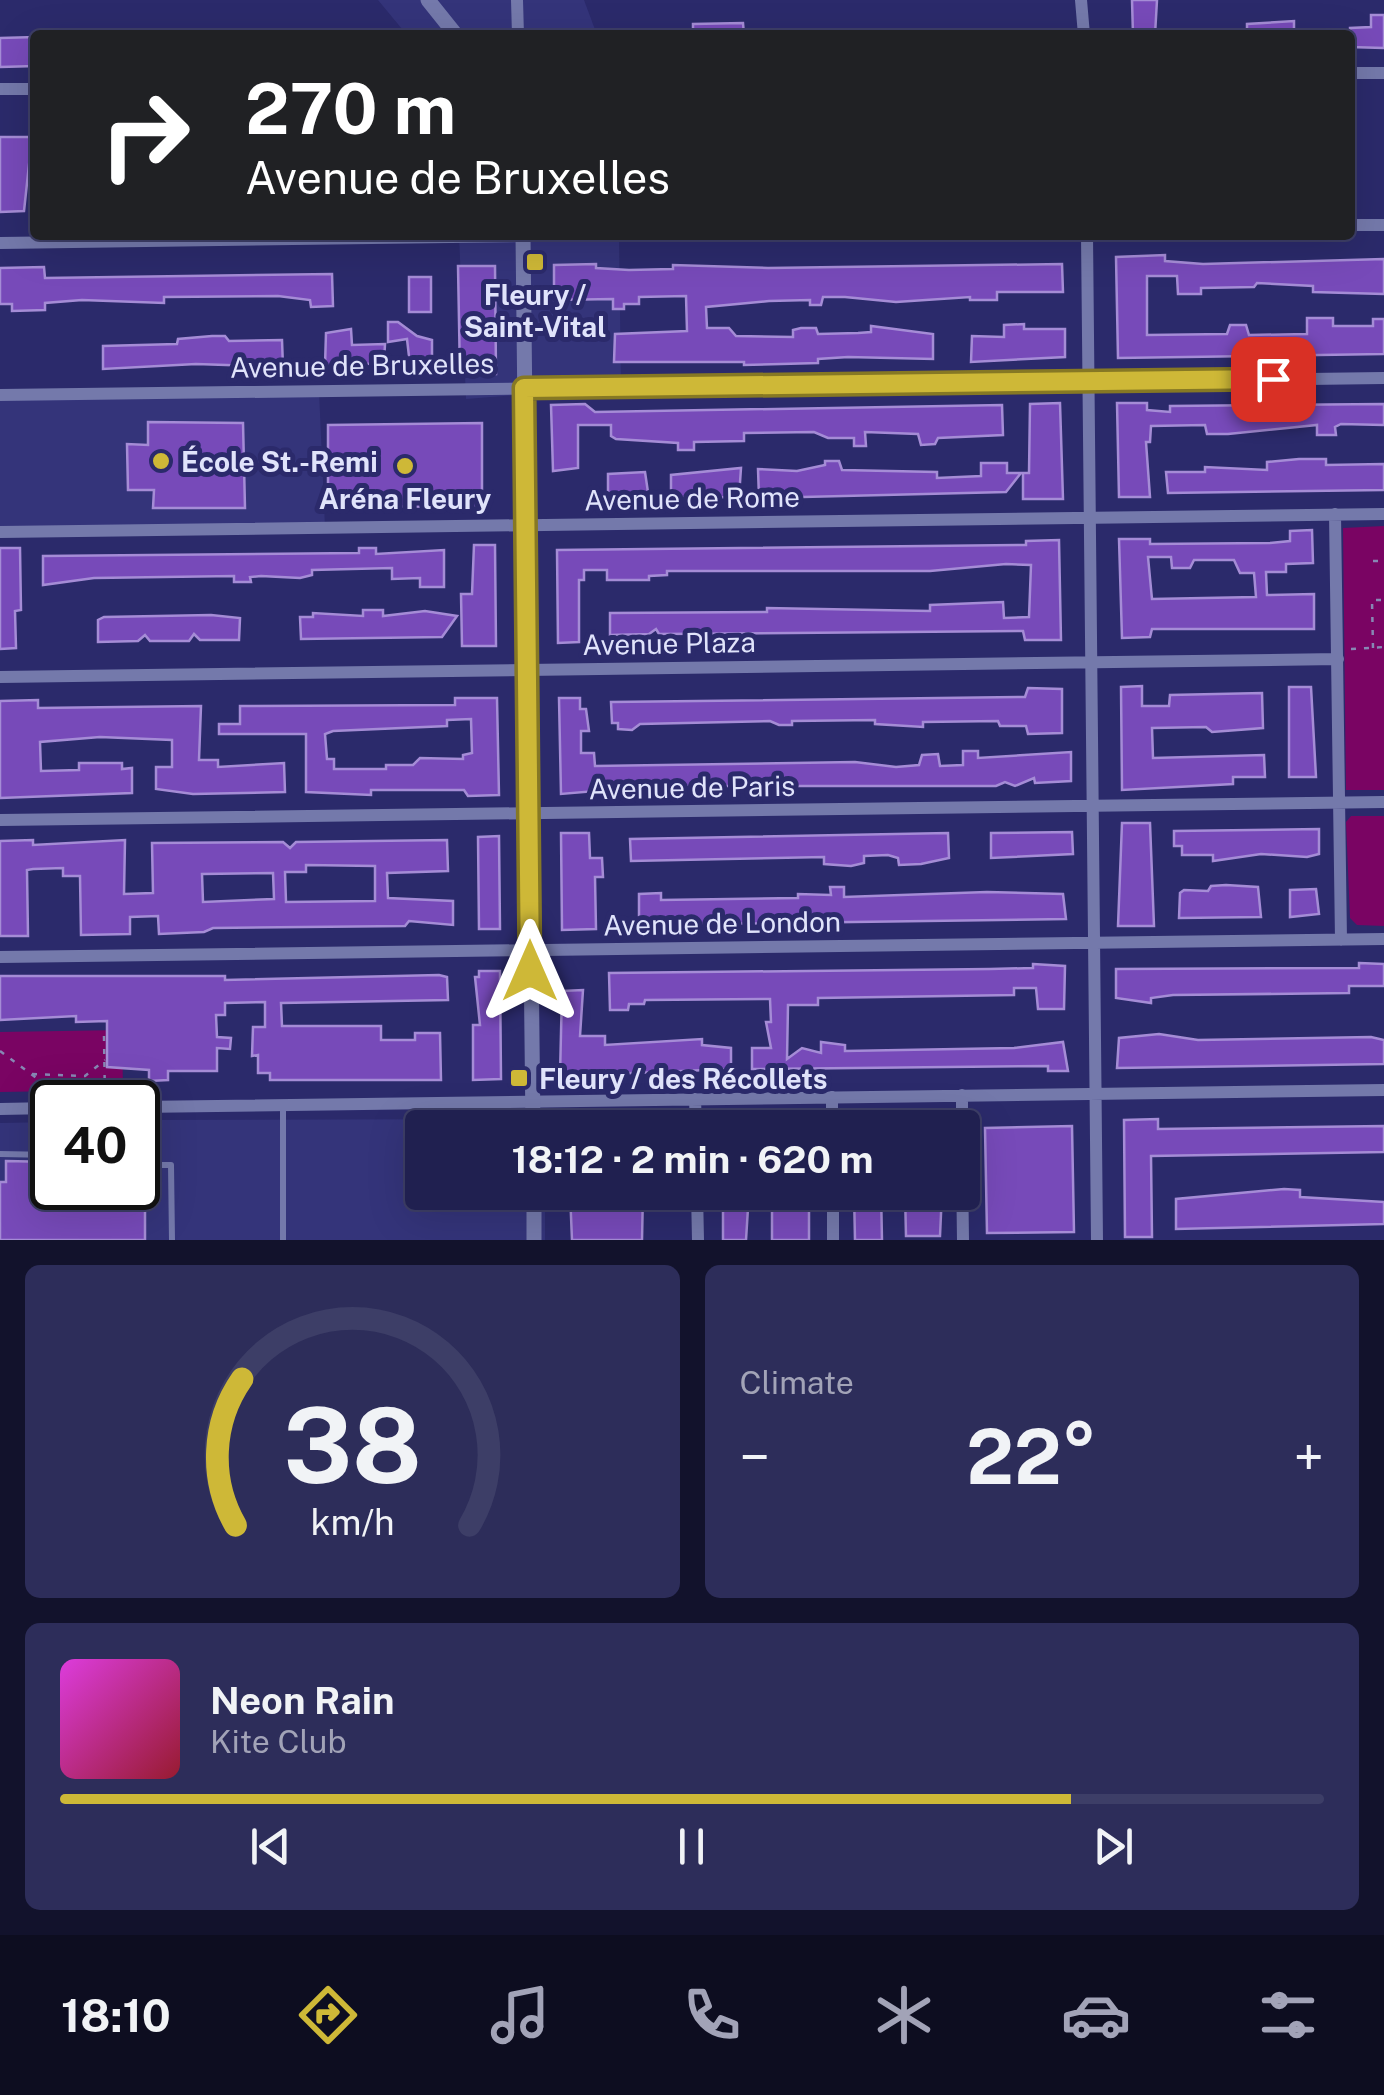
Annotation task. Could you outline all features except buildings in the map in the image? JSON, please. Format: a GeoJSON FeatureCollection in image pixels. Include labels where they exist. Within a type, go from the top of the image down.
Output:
{"type":"FeatureCollection","features":[{"type":"Feature","properties":{"kind":"street"},"geometry":{"type":"LineString","coordinates":[[428,0],[452,30]]}},
{"type":"Feature","properties":{"kind":"street"},"geometry":{"type":"LineString","coordinates":[[517,0],[518,30]]}},
{"type":"Feature","properties":{"kind":"street"},"geometry":{"type":"LineString","coordinates":[[1080,0],[1083,30]]}},
{"type":"Feature","properties":{"kind":"street"},"geometry":{"type":"LineString","coordinates":[[1355,73],[1384,72]]}},
{"type":"Feature","properties":{"kind":"street"},"geometry":{"type":"LineString","coordinates":[[0,89],[30,89]]}},
{"type":"Feature","properties":{"kind":"street"},"geometry":{"type":"LineString","coordinates":[[1355,226],[1384,225]]}},
{"type":"Feature","properties":{"kind":"street"},"geometry":{"type":"LineString","coordinates":[[0,242],[174,240]]}},
{"type":"Feature","properties":{"kind":"street"},"geometry":{"type":"LineString","coordinates":[[523,240],[533,1110]]}},
{"type":"Feature","properties":{"kind":"street"},"geometry":{"type":"LineString","coordinates":[[1087,240],[1097,1240]]}},
{"type":"Feature","properties":{"kind":"street","name":"Avenue de Bruxelles"},"geometry":{"type":"LineString","coordinates":[[0,395],[1384,378]]}},
{"type":"Feature","properties":{"kind":"street"},"geometry":{"type":"LineString","coordinates":[[1335,514],[1341,940]]}},
{"type":"Feature","properties":{"kind":"street","name":"Avenue de Rome"},"geometry":{"type":"LineString","coordinates":[[0,532],[1384,514]]}},
{"type":"Feature","properties":{"kind":"street","name":"Avenue Plaza"},"geometry":{"type":"LineString","coordinates":[[0,677],[1091,663],[1338,655]]}},
{"type":"Feature","properties":{"kind":"street","name":"Avenue de Paris"},"geometry":{"type":"LineString","coordinates":[[0,820],[1384,802]]}},
{"type":"Feature","properties":{"kind":"street","name":"Avenue de London"},"geometry":{"type":"LineString","coordinates":[[0,957],[1384,939]]}},
{"type":"Feature","properties":{"kind":"street"},"geometry":{"type":"LineString","coordinates":[[160,1107],[1384,1090]]}},
{"type":"Feature","properties":{"kind":"street"},"geometry":{"type":"LineString","coordinates":[[962,1095],[962,1110]]}},
{"type":"Feature","properties":{"kind":"street"},"geometry":{"type":"LineString","coordinates":[[832,1097],[832,1110]]}},
{"type":"Feature","properties":{"kind":"street"},"geometry":{"type":"LineString","coordinates":[[695,1100],[695,1110]]}},
{"type":"Feature","properties":{"kind":"street"},"geometry":{"type":"LineString","coordinates":[[0,1108],[30,1108]]}},
{"type":"Feature","properties":{"kind":"street"},"geometry":{"type":"LineString","coordinates":[[534,1210],[534,1240]]}},
{"type":"Feature","properties":{"kind":"street"},"geometry":{"type":"LineString","coordinates":[[697,1210],[698,1240]]}},
{"type":"Feature","properties":{"kind":"street"},"geometry":{"type":"LineString","coordinates":[[833,1210],[833,1240]]}},
{"type":"Feature","properties":{"kind":"street"},"geometry":{"type":"LineString","coordinates":[[963,1210],[963,1240]]}},
{"type":"Feature","properties":{"kind":"lane"},"geometry":{"type":"LineString","coordinates":[[283,1105],[284,1240]]}},
{"type":"Feature","properties":{"kind":"lane"},"geometry":{"type":"LineString","coordinates":[[0,1154],[30,1155]]}},
{"type":"Feature","properties":{"kind":"lane"},"geometry":{"type":"LineString","coordinates":[[160,1165],[171,1165],[172,1240]]}},
{"type":"Feature","properties":{"kind":"path"},"geometry":{"type":"LineString","coordinates":[[1373,561],[1384,561]]}},
{"type":"Feature","properties":{"kind":"path"},"geometry":{"type":"LineString","coordinates":[[1373,648],[1372,600],[1384,600]]}},
{"type":"Feature","properties":{"kind":"path"},"geometry":{"type":"LineString","coordinates":[[1338,655],[1384,647]]}},
{"type":"Feature","properties":{"kind":"path"},"geometry":{"type":"LineString","coordinates":[[104,1036],[104,1080]]}},
{"type":"Feature","properties":{"kind":"path"},"geometry":{"type":"LineString","coordinates":[[0,1051],[39,1080]]}},
{"type":"Feature","properties":{"kind":"path"},"geometry":{"type":"LineString","coordinates":[[31,1074],[85,1076],[104,1060]]}},
{"type":"Feature","properties":{"kind":"path"},"geometry":{"type":"LineString","coordinates":[[41,1080],[44,1074]]}},
{"type":"Feature","properties":{"kind":"shaded area"},"geometry":{"type":"Polygon","coordinates":[[[378,0],[584,0],[595,30],[403,30],[378,0]]]}},
{"type":"Feature","properties":{"kind":"shaded area"},"geometry":{"type":"Polygon","coordinates":[[[459,240],[619,240],[621,387],[466,399],[459,240]]]}},
{"type":"Feature","properties":{"kind":"shaded area","name":"École St.-Remi"},"geometry":{"type":"Polygon","coordinates":[[[319,391],[325,527],[0,532],[0,395],[319,391]]]}},
{"type":"Feature","properties":{"kind":"shaded area"},"geometry":{"type":"Polygon","coordinates":[[[1384,526],[1384,790],[1346,790],[1343,528],[1384,526]]]}},
{"type":"Feature","properties":{"kind":"shaded area"},"geometry":{"type":"Polygon","coordinates":[[[1351,816],[1384,816],[1384,926],[1357,925],[1350,918],[1346,822],[1351,816]]]}},
{"type":"Feature","properties":{"kind":"shaded area"},"geometry":{"type":"Polygon","coordinates":[[[122,1030],[123,1080],[30,1080],[30,1092],[0,1092],[0,1032],[122,1030]]]}},
{"type":"Feature","properties":{"kind":"shaded area"},"geometry":{"type":"Polygon","coordinates":[[[405,1119],[405,1210],[545,1210],[545,1240],[0,1240],[0,1123],[30,1122],[30,1210],[160,1210],[160,1120],[405,1119]]]}},
{"type":"Feature","properties":{"kind":"place","name":"Fleury / Saint-Vital"},"geometry":{"type":"Point","coordinates":[535,262]}},
{"type":"Feature","properties":{"kind":"place","name":"École St.-Remi"},"geometry":{"type":"Point","coordinates":[161,461]}},
{"type":"Feature","properties":{"kind":"place","name":"Aréna Fleury"},"geometry":{"type":"Point","coordinates":[405,466]}},
{"type":"Feature","properties":{"kind":"place","name":"Fleury / des Récollets"},"geometry":{"type":"Point","coordinates":[519,1078]}},
{"type":"Feature","properties":{"kind":"route"},"geometry":{"type":"LineString","coordinates":[[530,971],[524,388],[1273,379]]}}]}
